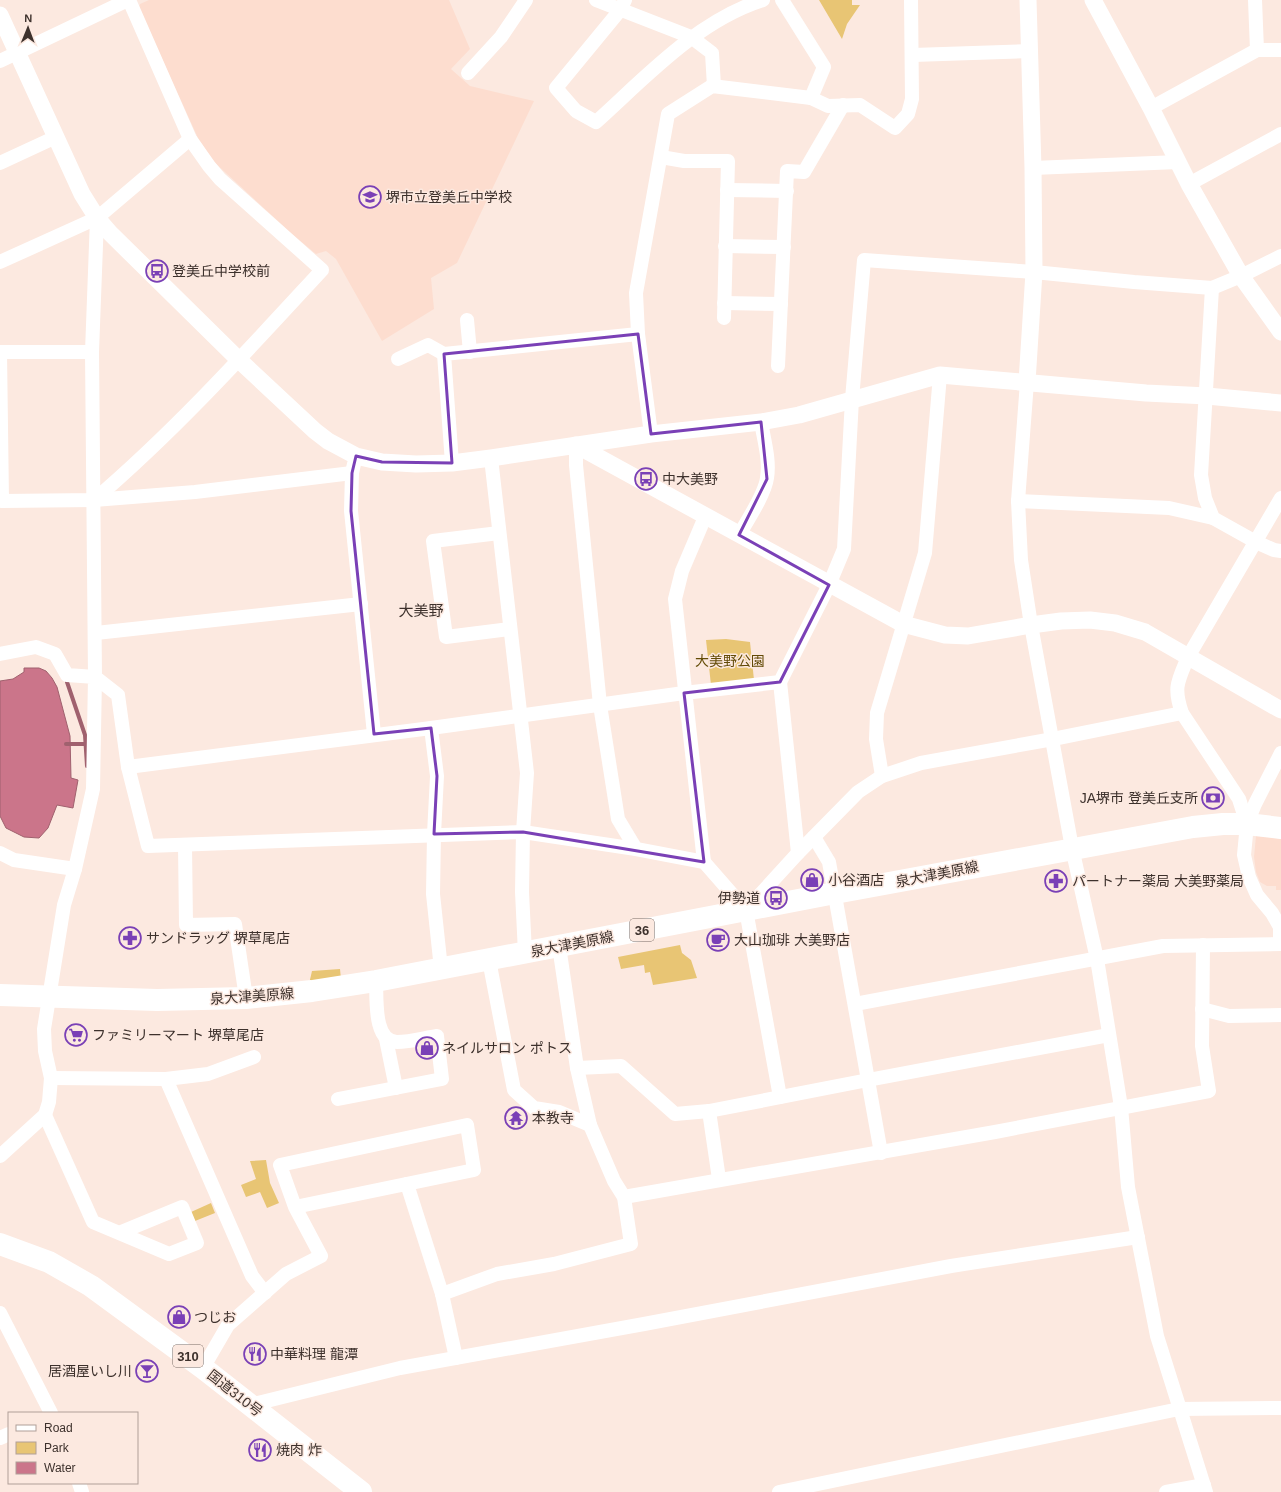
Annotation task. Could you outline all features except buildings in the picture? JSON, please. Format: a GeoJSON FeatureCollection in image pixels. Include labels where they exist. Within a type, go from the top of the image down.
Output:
{"type":"FeatureCollection","features":[{"type":"Feature","properties":{"kind":"main road","name":"泉大津美原線"},"geometry":{"type":"LineString","coordinates":[[0,995],[157,1000],[246,998],[312,991],[441,969],[1072,848],[1193,827],[1222,824],[1247,824],[1281,828]]}},
{"type":"Feature","properties":{"kind":"main road","name":"国道310号"},"geometry":{"type":"LineString","coordinates":[[0,1244],[49,1262],[91,1286],[203,1368],[361,1492]]}},
{"type":"Feature","properties":{"kind":"street"},"geometry":{"type":"LineString","coordinates":[[0,61],[129,0],[190,139],[209,166],[220,179],[322,270],[239,360],[126,472],[94,500]]}},
{"type":"Feature","properties":{"kind":"street"},"geometry":{"type":"LineString","coordinates":[[468,73],[501,37],[526,0]]}},
{"type":"Feature","properties":{"kind":"street"},"geometry":{"type":"LineString","coordinates":[[596,0],[623,4],[691,37],[712,53],[714,86]]}},
{"type":"Feature","properties":{"kind":"street"},"geometry":{"type":"LineString","coordinates":[[623,4],[556,88],[576,111],[596,122],[691,37],[745,6],[763,0]]}},
{"type":"Feature","properties":{"kind":"street"},"geometry":{"type":"LineString","coordinates":[[782,0],[824,67],[811,98]]}},
{"type":"Feature","properties":{"kind":"street"},"geometry":{"type":"LineString","coordinates":[[651,434],[638,334],[636,293],[668,114],[714,86],[811,98],[828,106],[860,105],[895,128],[908,114],[912,99],[913,55],[911,0]]}},
{"type":"Feature","properties":{"kind":"street"},"geometry":{"type":"LineString","coordinates":[[1028,0],[1033,168],[1034,272],[1018,501],[1021,560],[1031,625],[1072,848],[1097,959],[1121,1107],[1128,1187],[1157,1336],[1205,1488],[1166,1492]]}},
{"type":"Feature","properties":{"kind":"street"},"geometry":{"type":"LineString","coordinates":[[1093,0],[1151,108],[1189,184],[1241,276],[1281,332]]}},
{"type":"Feature","properties":{"kind":"street"},"geometry":{"type":"LineString","coordinates":[[1255,0],[1257,50]]}},
{"type":"Feature","properties":{"kind":"street"},"geometry":{"type":"LineString","coordinates":[[0,15],[82,194],[97,218],[110,234],[239,360],[315,431],[328,441],[356,456],[382,462],[416,464],[452,463],[651,434],[761,422],[800,415],[940,375],[1281,403]]}},
{"type":"Feature","properties":{"kind":"street"},"geometry":{"type":"LineString","coordinates":[[1151,108],[1257,50],[1281,50]]}},
{"type":"Feature","properties":{"kind":"street"},"geometry":{"type":"LineString","coordinates":[[913,55],[1029,52]]}},
{"type":"Feature","properties":{"kind":"street"},"geometry":{"type":"LineString","coordinates":[[778,366],[788,171],[804,172],[843,105]]}},
{"type":"Feature","properties":{"kind":"street"},"geometry":{"type":"LineString","coordinates":[[1189,184],[1281,134]]}},
{"type":"Feature","properties":{"kind":"street"},"geometry":{"type":"LineString","coordinates":[[0,163],[56,138]]}},
{"type":"Feature","properties":{"kind":"street"},"geometry":{"type":"LineString","coordinates":[[0,262],[97,218],[190,139]]}},
{"type":"Feature","properties":{"kind":"street"},"geometry":{"type":"LineString","coordinates":[[661,157],[684,161],[728,161],[724,318]]}},
{"type":"Feature","properties":{"kind":"street"},"geometry":{"type":"LineString","coordinates":[[1033,168],[1178,162]]}},
{"type":"Feature","properties":{"kind":"street"},"geometry":{"type":"LineString","coordinates":[[727,190],[787,191]]}},
{"type":"Feature","properties":{"kind":"street"},"geometry":{"type":"LineString","coordinates":[[0,1156],[45,1115],[49,1102],[51,1078],[45,1051],[44,1029],[48,997],[64,905],[75,869],[93,789],[96,633],[92,352],[97,218]]}},
{"type":"Feature","properties":{"kind":"street"},"geometry":{"type":"LineString","coordinates":[[725,246],[784,247]]}},
{"type":"Feature","properties":{"kind":"street"},"geometry":{"type":"LineString","coordinates":[[798,853],[780,682],[829,585],[844,550],[852,399],[864,260],[1034,272],[1212,288],[1241,276],[1281,256]]}},
{"type":"Feature","properties":{"kind":"street"},"geometry":{"type":"LineString","coordinates":[[1212,288],[1207,396],[1201,475],[1205,498],[1213,518]]}},
{"type":"Feature","properties":{"kind":"street"},"geometry":{"type":"LineString","coordinates":[[724,303],[781,304]]}},
{"type":"Feature","properties":{"kind":"street"},"geometry":{"type":"LineString","coordinates":[[467,320],[470,352]]}},
{"type":"Feature","properties":{"kind":"street"},"geometry":{"type":"LineString","coordinates":[[398,359],[428,345],[444,354],[638,334]]}},
{"type":"Feature","properties":{"kind":"street"},"geometry":{"type":"LineString","coordinates":[[92,352],[0,352],[2,500],[94,500],[195,492],[352,473]]}},
{"type":"Feature","properties":{"kind":"street"},"geometry":{"type":"LineString","coordinates":[[444,354],[452,463]]}},
{"type":"Feature","properties":{"kind":"street"},"geometry":{"type":"LineString","coordinates":[[882,776],[876,739],[877,713],[925,553],[940,375]]}},
{"type":"Feature","properties":{"kind":"street"},"geometry":{"type":"LineString","coordinates":[[739,535],[758,501],[767,479],[767,457],[761,422]]}},
{"type":"Feature","properties":{"kind":"street"},"geometry":{"type":"LineString","coordinates":[[576,445],[829,585],[903,624],[944,635],[968,636],[1061,621],[1090,620],[1115,623],[1145,632],[1281,710]]}},
{"type":"Feature","properties":{"kind":"street"},"geometry":{"type":"LineString","coordinates":[[576,445],[576,465],[600,705],[618,819],[636,849]]}},
{"type":"Feature","properties":{"kind":"street"},"geometry":{"type":"LineString","coordinates":[[356,456],[352,473],[351,511],[374,734]]}},
{"type":"Feature","properties":{"kind":"street"},"geometry":{"type":"LineString","coordinates":[[491,458],[528,773],[523,832],[522,892],[525,952]]}},
{"type":"Feature","properties":{"kind":"street"},"geometry":{"type":"LineString","coordinates":[[1247,824],[1239,799],[1182,713],[1177,699],[1177,683],[1188,657],[1281,498]]}},
{"type":"Feature","properties":{"kind":"street"},"geometry":{"type":"LineString","coordinates":[[1018,501],[1169,508],[1213,518],[1256,542],[1274,550],[1281,551]]}},
{"type":"Feature","properties":{"kind":"street"},"geometry":{"type":"LineString","coordinates":[[705,517],[682,570],[675,599],[684,693],[704,862],[746,910],[780,1097]]}},
{"type":"Feature","properties":{"kind":"street"},"geometry":{"type":"LineString","coordinates":[[499,533],[433,541],[446,637],[510,629]]}},
{"type":"Feature","properties":{"kind":"street"},"geometry":{"type":"LineString","coordinates":[[96,633],[361,604]]}},
{"type":"Feature","properties":{"kind":"street"},"geometry":{"type":"LineString","coordinates":[[0,654],[36,647],[55,654],[67,675],[95,676],[118,695],[128,767],[148,846],[434,834],[523,832],[636,849],[704,862]]}},
{"type":"Feature","properties":{"kind":"street"},"geometry":{"type":"LineString","coordinates":[[128,767],[374,734],[431,728],[684,693],[780,682]]}},
{"type":"Feature","properties":{"kind":"street"},"geometry":{"type":"LineString","coordinates":[[746,910],[798,853],[858,792],[882,776],[921,763],[1053,739],[1182,713]]}},
{"type":"Feature","properties":{"kind":"street"},"geometry":{"type":"LineString","coordinates":[[431,728],[437,776],[433,894],[441,969]]}},
{"type":"Feature","properties":{"kind":"street"},"geometry":{"type":"LineString","coordinates":[[855,1004],[1163,946],[1281,944],[1280,927],[1272,913],[1257,895],[1249,877],[1244,855],[1247,824],[1255,804],[1281,754]]}},
{"type":"Feature","properties":{"kind":"street"},"geometry":{"type":"LineString","coordinates":[[814,837],[829,862],[881,1153]]}},
{"type":"Feature","properties":{"kind":"street"},"geometry":{"type":"LineString","coordinates":[[185,845],[186,925],[235,924],[246,998]]}},
{"type":"Feature","properties":{"kind":"street"},"geometry":{"type":"LineString","coordinates":[[0,853],[14,860],[75,869]]}},
{"type":"Feature","properties":{"kind":"street"},"geometry":{"type":"LineString","coordinates":[[624,1197],[719,1179],[881,1153],[1209,1091],[1202,1046],[1203,945]]}},
{"type":"Feature","properties":{"kind":"street"},"geometry":{"type":"LineString","coordinates":[[442,1294],[497,1274],[554,1264],[631,1244],[624,1197],[614,1181],[590,1125],[577,1068],[559,946]]}},
{"type":"Feature","properties":{"kind":"street"},"geometry":{"type":"LineString","coordinates":[[488,960],[514,1090],[534,1108],[559,1112],[590,1125]]}},
{"type":"Feature","properties":{"kind":"street"},"geometry":{"type":"LineString","coordinates":[[376,981],[381,1032],[386,1039],[396,1088]]}},
{"type":"Feature","properties":{"kind":"street"},"geometry":{"type":"LineString","coordinates":[[1202,1009],[1228,1016],[1281,1015]]}},
{"type":"Feature","properties":{"kind":"street"},"geometry":{"type":"LineString","coordinates":[[577,1068],[621,1066],[675,1114],[709,1111],[1110,1035]]}},
{"type":"Feature","properties":{"kind":"street"},"geometry":{"type":"LineString","coordinates":[[338,1099],[442,1079],[436,1036],[396,1042],[386,1039]]}},
{"type":"Feature","properties":{"kind":"street"},"geometry":{"type":"LineString","coordinates":[[51,1078],[166,1079],[208,1074],[254,1057]]}},
{"type":"Feature","properties":{"kind":"street"},"geometry":{"type":"LineString","coordinates":[[166,1079],[252,1276],[265,1293]]}},
{"type":"Feature","properties":{"kind":"street"},"geometry":{"type":"LineString","coordinates":[[709,1111],[719,1179]]}},
{"type":"Feature","properties":{"kind":"street"},"geometry":{"type":"LineString","coordinates":[[45,1115],[93,1222],[119,1233],[169,1254],[197,1243],[182,1207],[119,1233]]}},
{"type":"Feature","properties":{"kind":"street"},"geometry":{"type":"LineString","coordinates":[[203,1368],[228,1325],[286,1274],[321,1256],[295,1208],[280,1165],[467,1124],[474,1170],[295,1208]]}},
{"type":"Feature","properties":{"kind":"street"},"geometry":{"type":"LineString","coordinates":[[407,1184],[442,1294],[456,1358]]}},
{"type":"Feature","properties":{"kind":"street"},"geometry":{"type":"LineString","coordinates":[[250,1405],[400,1368],[950,1266],[1138,1237]]}},
{"type":"Feature","properties":{"kind":"street"},"geometry":{"type":"LineString","coordinates":[[0,1313],[50,1412]]}},
{"type":"Feature","properties":{"kind":"street"},"geometry":{"type":"LineString","coordinates":[[779,1492],[1179,1409],[1281,1408]]}},
{"type":"Feature","properties":{"kind":"highlighted area"},"geometry":{"type":"Polygon","coordinates":[[[638,334],[651,434],[761,422],[767,479],[739,535],[829,585],[780,682],[684,693],[704,862],[523,832],[434,834],[437,776],[431,728],[374,734],[351,511],[352,473],[356,456],[382,462],[452,463],[444,354],[638,334]]]}},
{"type":"Feature","properties":{"kind":"shaded area","name":"堺市立登美丘中学校"},"geometry":{"type":"Polygon","coordinates":[[[149,0],[449,0],[470,49],[451,69],[470,86],[534,101],[457,263],[431,278],[434,309],[382,341],[336,259],[326,251],[316,254],[292,234],[213,161],[198,138],[139,8],[140,4],[149,0]]]}},
{"type":"Feature","properties":{"kind":"shaded area"},"geometry":{"type":"Polygon","coordinates":[[[1256,836],[1281,837],[1281,890],[1276,890],[1276,886],[1267,886],[1260,882],[1256,872],[1254,857],[1256,836]]]}},
{"type":"Feature","properties":{"kind":"green space"},"geometry":{"type":"Polygon","coordinates":[[[819,0],[852,0],[852,5],[860,5],[847,24],[842,39],[819,0]]]}},
{"type":"Feature","properties":{"kind":"green space","name":"大美野公園"},"geometry":{"type":"Polygon","coordinates":[[[726,639],[750,642],[754,680],[711,685],[706,640],[726,639]]]}},
{"type":"Feature","properties":{"kind":"green space"},"geometry":{"type":"Polygon","coordinates":[[[680,945],[682,953],[691,960],[697,978],[653,985],[650,972],[645,973],[644,965],[621,969],[618,957],[680,945]]]}},
{"type":"Feature","properties":{"kind":"green space"},"geometry":{"type":"Polygon","coordinates":[[[340,969],[341,979],[309,984],[312,971],[340,969]]]}},
{"type":"Feature","properties":{"kind":"green space"},"geometry":{"type":"Polygon","coordinates":[[[266,1160],[270,1183],[279,1203],[267,1208],[260,1192],[246,1197],[241,1185],[256,1179],[250,1161],[266,1160]]]}},
{"type":"Feature","properties":{"kind":"green space"},"geometry":{"type":"Polygon","coordinates":[[[211,1203],[215,1213],[195,1221],[191,1212],[211,1203]]]}},
{"type":"Feature","properties":{"kind":"water"},"geometry":{"type":"Polygon","coordinates":[[[24,668],[39,668],[46,671],[57,687],[70,736],[71,778],[78,780],[73,808],[57,805],[48,828],[39,838],[24,837],[6,828],[0,816],[0,681],[13,679],[24,672],[24,668]]]}},
{"type":"Feature","properties":{"kind":"waterway"},"geometry":{"type":"LineString","coordinates":[[67,682],[85,735],[87,766]]}},
{"type":"Feature","properties":{"kind":"waterway"},"geometry":{"type":"LineString","coordinates":[[66,744],[86,744]]}},
{"type":"Feature","properties":{"kind":"place","name":"堺市立登美丘中学校"},"geometry":{"type":"Point","coordinates":[370,197]}},
{"type":"Feature","properties":{"kind":"place","name":"登美丘中学校前"},"geometry":{"type":"Point","coordinates":[157,271]}},
{"type":"Feature","properties":{"kind":"place","name":"中大美野"},"geometry":{"type":"Point","coordinates":[646,479]}},
{"type":"Feature","properties":{"kind":"place","name":"JA堺市 登美丘支所"},"geometry":{"type":"Point","coordinates":[1213,798]}},
{"type":"Feature","properties":{"kind":"place","name":"小谷酒店"},"geometry":{"type":"Point","coordinates":[812,880]}},
{"type":"Feature","properties":{"kind":"place","name":"パートナー薬局 大美野薬局"},"geometry":{"type":"Point","coordinates":[1056,881]}},
{"type":"Feature","properties":{"kind":"place","name":"伊勢道"},"geometry":{"type":"Point","coordinates":[776,898]}},
{"type":"Feature","properties":{"kind":"place","name":"サンドラッグ 堺草尾店"},"geometry":{"type":"Point","coordinates":[130,938]}},
{"type":"Feature","properties":{"kind":"place","name":"大山珈琲 大美野店"},"geometry":{"type":"Point","coordinates":[718,940]}},
{"type":"Feature","properties":{"kind":"place","name":"ファミリーマート 堺草尾店"},"geometry":{"type":"Point","coordinates":[76,1035]}},
{"type":"Feature","properties":{"kind":"place","name":"ネイルサロン ポトス"},"geometry":{"type":"Point","coordinates":[427,1048]}},
{"type":"Feature","properties":{"kind":"place","name":"本教寺"},"geometry":{"type":"Point","coordinates":[516,1118]}},
{"type":"Feature","properties":{"kind":"place","name":"つじお"},"geometry":{"type":"Point","coordinates":[179,1317]}},
{"type":"Feature","properties":{"kind":"place","name":"中華料理 龍潭"},"geometry":{"type":"Point","coordinates":[255,1354]}},
{"type":"Feature","properties":{"kind":"place","name":"居酒屋いし川"},"geometry":{"type":"Point","coordinates":[147,1371]}},
{"type":"Feature","properties":{"kind":"place","name":"焼肉 炸"},"geometry":{"type":"Point","coordinates":[260,1450]}},
{"type":"Feature","properties":{"kind":"district","name":"大美野"},"geometry":{"type":"Point","coordinates":[421,611]}}]}
